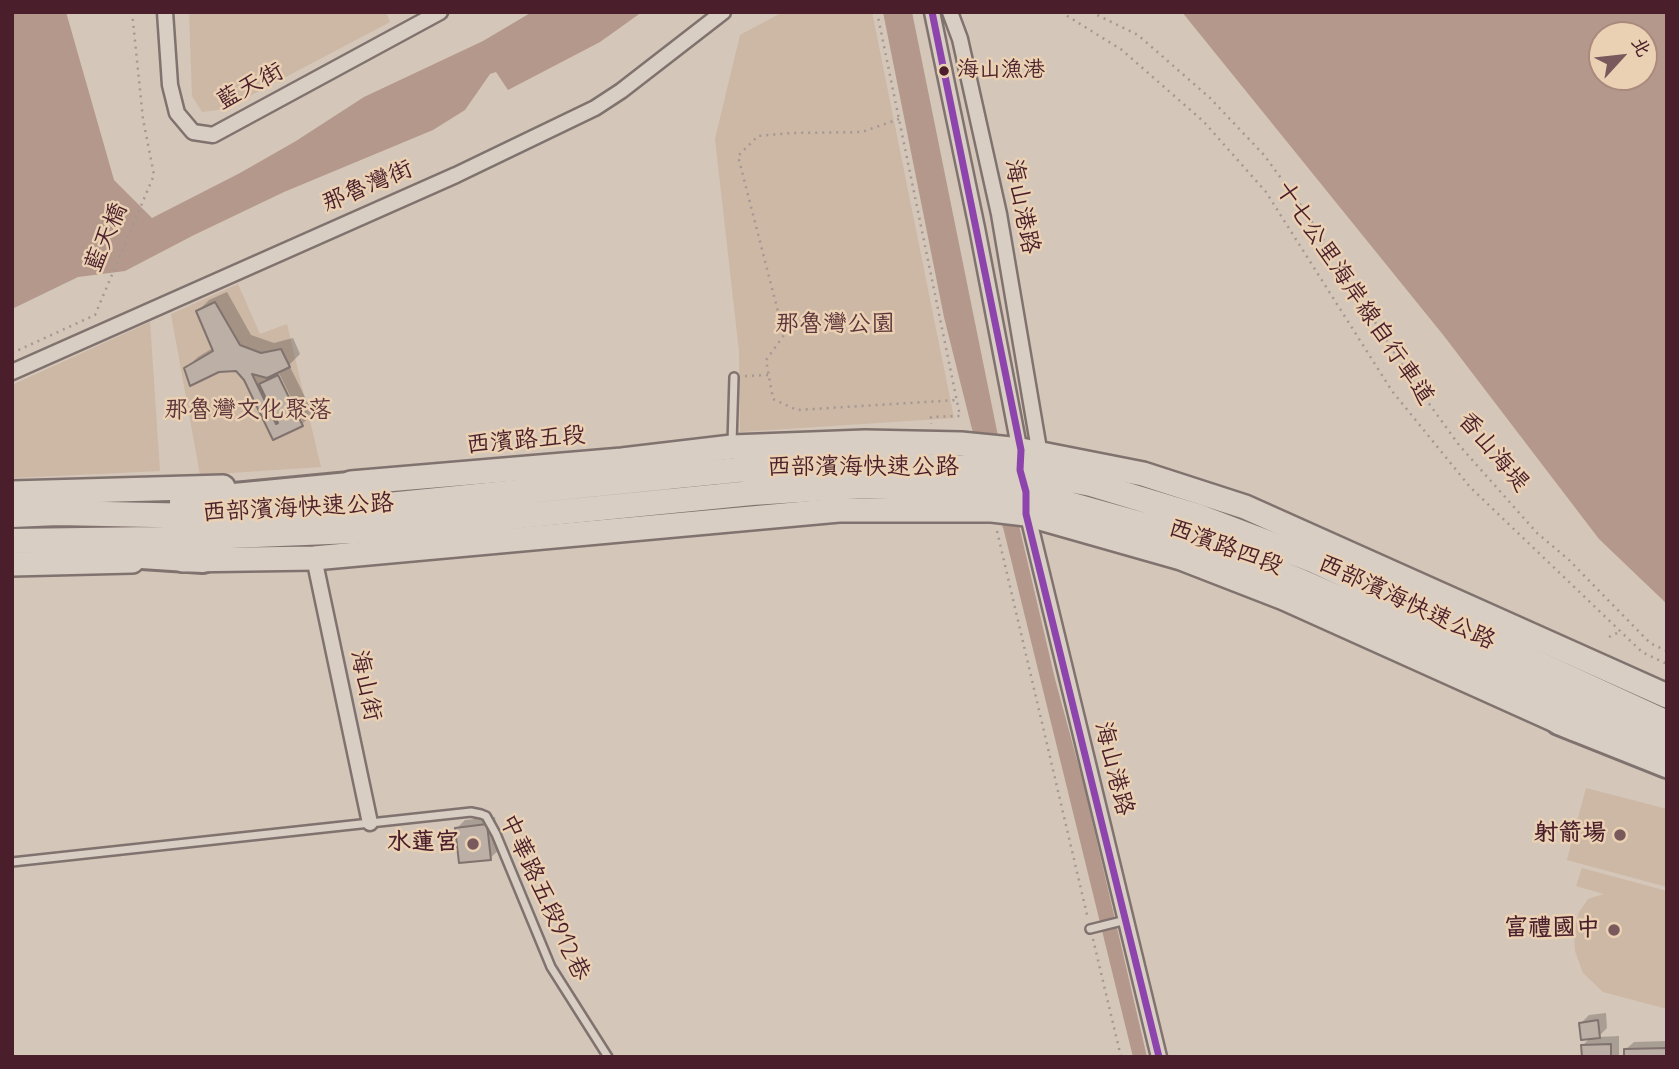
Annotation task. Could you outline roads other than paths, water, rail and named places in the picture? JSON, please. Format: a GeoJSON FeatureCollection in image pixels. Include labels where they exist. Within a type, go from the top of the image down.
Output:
{"type":"FeatureCollection","features":[{"type":"Feature","properties":{"kind":"highway","name":"西部濱海快速公路"},"geometry":{"type":"LineString","coordinates":[[12,515],[58,513],[201,516],[378,506],[737,470],[848,463],[1029,476],[1091,484],[1197,516],[1313,560],[1667,723]]}},
{"type":"Feature","properties":{"kind":"highway","name":"西部濱海快速公路"},"geometry":{"type":"LineString","coordinates":[[12,541],[156,539],[379,530],[752,493],[1029,476],[1302,582],[1667,745]]}},
{"type":"Feature","properties":{"kind":"highway"},"geometry":{"type":"LineString","coordinates":[[58,513],[370,483]]}},
{"type":"Feature","properties":{"kind":"highway"},"geometry":{"type":"LineString","coordinates":[[12,548],[203,560]]}},
{"type":"Feature","properties":{"kind":"highway"},"geometry":{"type":"LineString","coordinates":[[1559,722],[1667,765]]}},
{"type":"Feature","properties":{"kind":"main road","name":"西濱路五段"},"geometry":{"type":"LineString","coordinates":[[12,493],[370,483],[732,447],[864,442],[961,444],[1029,476]]}},
{"type":"Feature","properties":{"kind":"main road","name":"西濱路四段"},"geometry":{"type":"LineString","coordinates":[[1029,476],[1143,474],[1245,507],[1667,696]]}},
{"type":"Feature","properties":{"kind":"main road"},"geometry":{"type":"LineString","coordinates":[[12,564],[314,558],[839,510],[992,510],[1029,476]]}},
{"type":"Feature","properties":{"kind":"main road","name":"西濱路四段"},"geometry":{"type":"LineString","coordinates":[[1029,476],[1181,558],[1271,593],[1667,771]]}},
{"type":"Feature","properties":{"kind":"street","name":"藍天街"},"geometry":{"type":"LineString","coordinates":[[165,12],[170,85],[177,113],[193,132],[214,135],[440,12]]}},
{"type":"Feature","properties":{"kind":"street","name":"那魯灣街"},"geometry":{"type":"LineString","coordinates":[[12,372],[456,175],[595,108],[723,12]]}},
{"type":"Feature","properties":{"kind":"street","name":"海山港路"},"geometry":{"type":"LineString","coordinates":[[932,12],[1029,476],[1126,920],[1159,1057]]}},
{"type":"Feature","properties":{"kind":"street","name":"海山港路"},"geometry":{"type":"LineString","coordinates":[[950,12],[960,38],[1001,226],[1029,476]]}},
{"type":"Feature","properties":{"kind":"street"},"geometry":{"type":"LineString","coordinates":[[977,228],[1001,226]]}},
{"type":"Feature","properties":{"kind":"street","name":"海山街"},"geometry":{"type":"LineString","coordinates":[[314,558],[370,823]]}},
{"type":"Feature","properties":{"kind":"lane"},"geometry":{"type":"LineString","coordinates":[[732,447],[734,377]]}},
{"type":"Feature","properties":{"kind":"lane","name":"中華路五段912巷"},"geometry":{"type":"LineString","coordinates":[[370,823],[471,812],[486,816],[551,967],[608,1057]]}},
{"type":"Feature","properties":{"kind":"lane"},"geometry":{"type":"LineString","coordinates":[[12,862],[370,823]]}},
{"type":"Feature","properties":{"kind":"lane"},"geometry":{"type":"LineString","coordinates":[[1090,929],[1126,920]]}},
{"type":"Feature","properties":{"kind":"place","name":"海山漁港"},"geometry":{"type":"Point","coordinates":[944,71]}},
{"type":"Feature","properties":{"kind":"place","name":"射箭場"},"geometry":{"type":"Point","coordinates":[1620,835]}},
{"type":"Feature","properties":{"kind":"place","name":"水蓮宮"},"geometry":{"type":"Point","coordinates":[473,844]}},
{"type":"Feature","properties":{"kind":"place","name":"富禮國中"},"geometry":{"type":"Point","coordinates":[1614,930]}},
{"type":"Feature","properties":{"kind":"park label","name":"那魯灣公園"},"geometry":{"type":"Point","coordinates":[835,326]}},
{"type":"Feature","properties":{"kind":"park label","name":"那魯灣文化聚落"},"geometry":{"type":"Point","coordinates":[248,412]}}]}
